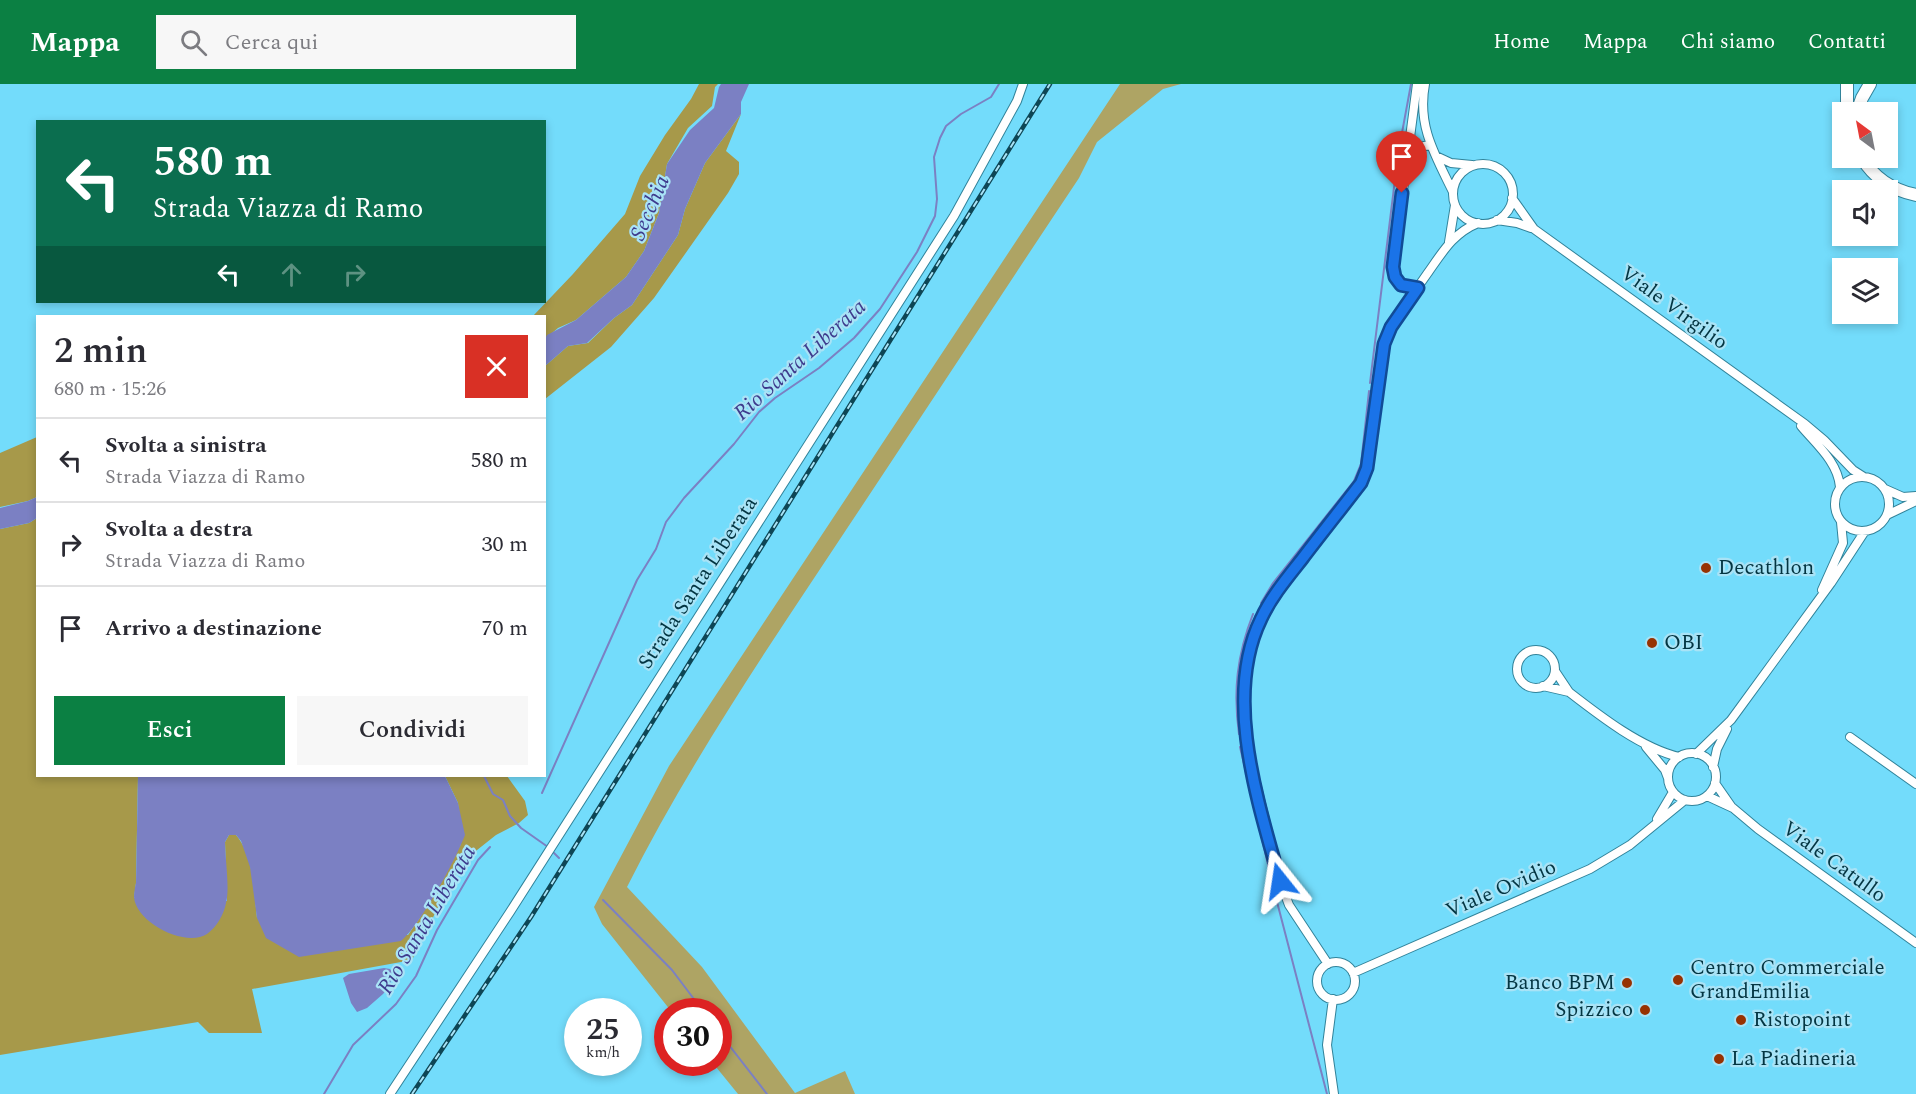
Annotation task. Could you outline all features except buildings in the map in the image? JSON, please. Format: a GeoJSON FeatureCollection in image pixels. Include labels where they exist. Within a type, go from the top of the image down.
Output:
{"type":"FeatureCollection","features":[{"type":"Feature","properties":{"kind":"highway"},"geometry":{"type":"LineString","coordinates":[[1847,84],[1848,102]]}},
{"type":"Feature","properties":{"kind":"highway"},"geometry":{"type":"LineString","coordinates":[[1861,102],[1870,84]]}},
{"type":"Feature","properties":{"kind":"highway"},"geometry":{"type":"LineString","coordinates":[[1863,168],[1873,180]]}},
{"type":"Feature","properties":{"kind":"highway"},"geometry":{"type":"LineString","coordinates":[[1869,168],[1886,184],[1916,195]]}},
{"type":"Feature","properties":{"kind":"highway"},"geometry":{"type":"LineString","coordinates":[[1898,195],[1916,201]]}},
{"type":"Feature","properties":{"kind":"street","name":"Strada Santa Liberata"},"geometry":{"type":"LineString","coordinates":[[390,1094],[954,216],[1017,101],[1023,84]]}},
{"type":"Feature","properties":{"kind":"street"},"geometry":{"type":"LineString","coordinates":[[1417,84],[1393,260],[1394,273],[1401,285],[1418,288]]}},
{"type":"Feature","properties":{"kind":"street"},"geometry":{"type":"LineString","coordinates":[[1425,84],[1423,108],[1425,128],[1430,146],[1453,192],[1455,204],[1449,243]]}},
{"type":"Feature","properties":{"kind":"street"},"geometry":{"type":"LineString","coordinates":[[1408,149],[1430,146]]}},
{"type":"Feature","properties":{"kind":"street"},"geometry":{"type":"LineString","coordinates":[[1328,964],[1289,905],[1273,857],[1245,738],[1244,697],[1248,654],[1260,619],[1277,591],[1364,477],[1370,455],[1384,344],[1391,327],[1449,243],[1463,231],[1478,223],[1496,220],[1507,211],[1512,198],[1512,187],[1504,172],[1489,164],[1451,163],[1435,156]]}},
{"type":"Feature","properties":{"kind":"street"},"geometry":{"type":"LineString","coordinates":[[1453,192],[1457,178],[1474,165]]}},
{"type":"Feature","properties":{"kind":"street","name":"Viale Virgilio"},"geometry":{"type":"LineString","coordinates":[[1512,198],[1534,229]]}},
{"type":"Feature","properties":{"kind":"street"},"geometry":{"type":"LineString","coordinates":[[1455,204],[1462,215],[1478,223]]}},
{"type":"Feature","properties":{"kind":"street","name":"Viale Virgilio"},"geometry":{"type":"LineString","coordinates":[[1496,220],[1517,223],[1534,229],[1793,416],[1824,440],[1849,466],[1864,477]]}},
{"type":"Feature","properties":{"kind":"street","name":"Viale Virgilio"},"geometry":{"type":"LineString","coordinates":[[1793,416],[1836,470],[1840,487]]}},
{"type":"Feature","properties":{"kind":"street"},"geometry":{"type":"LineString","coordinates":[[1814,607],[1842,548],[1844,531],[1834,505],[1840,487],[1851,479],[1864,477],[1876,480],[1885,489],[1903,496],[1916,496]]}},
{"type":"Feature","properties":{"kind":"street"},"geometry":{"type":"LineString","coordinates":[[1885,489],[1889,502],[1887,515]]}},
{"type":"Feature","properties":{"kind":"street"},"geometry":{"type":"LineString","coordinates":[[1841,522],[1852,529],[1865,531],[1878,526],[1887,515],[1916,501]]}},
{"type":"Feature","properties":{"kind":"street"},"geometry":{"type":"LineString","coordinates":[[1696,754],[1716,738],[1731,720],[1846,563],[1865,531]]}},
{"type":"Feature","properties":{"kind":"street"},"geometry":{"type":"LineString","coordinates":[[1569,692],[1555,671],[1552,658],[1542,650],[1527,651],[1520,658],[1517,672],[1521,680],[1529,686],[1543,686],[1569,692],[1640,741],[1679,757],[1690,754],[1703,756],[1713,767]]}},
{"type":"Feature","properties":{"kind":"street"},"geometry":{"type":"LineString","coordinates":[[1543,686],[1551,680],[1555,671]]}},
{"type":"Feature","properties":{"kind":"street"},"geometry":{"type":"LineString","coordinates":[[1640,741],[1665,770],[1673,792],[1685,800],[1693,801],[1707,796],[1715,783],[1713,767],[1717,749],[1731,720]]}},
{"type":"Feature","properties":{"kind":"street"},"geometry":{"type":"LineString","coordinates":[[1851,737],[1916,784]]}},
{"type":"Feature","properties":{"kind":"street"},"geometry":{"type":"LineString","coordinates":[[1668,778],[1671,766],[1679,757]]}},
{"type":"Feature","properties":{"kind":"street","name":"Viale Catullo"},"geometry":{"type":"LineString","coordinates":[[1715,783],[1733,808],[1758,830],[1916,943]]}},
{"type":"Feature","properties":{"kind":"street","name":"Viale Ovidio"},"geometry":{"type":"LineString","coordinates":[[1654,825],[1673,792]]}},
{"type":"Feature","properties":{"kind":"street","name":"Viale Catullo"},"geometry":{"type":"LineString","coordinates":[[1707,796],[1733,808]]}},
{"type":"Feature","properties":{"kind":"street","name":"Viale Ovidio"},"geometry":{"type":"LineString","coordinates":[[1353,973],[1570,880],[1621,852],[1685,800]]}},
{"type":"Feature","properties":{"kind":"street"},"geometry":{"type":"LineString","coordinates":[[1334,962],[1345,964],[1353,973],[1354,984],[1349,994],[1339,999],[1323,994],[1317,984],[1319,972],[1334,962]]}},
{"type":"Feature","properties":{"kind":"street"},"geometry":{"type":"LineString","coordinates":[[1333,999],[1328,1046],[1334,1094]]}},
{"type":"Feature","properties":{"kind":"shaded area"},"geometry":{"type":"Polygon","coordinates":[[[699,84],[718,84],[715,87],[712,106],[688,128],[667,164],[659,213],[644,251],[626,277],[576,320],[558,328],[546,338],[546,315],[534,315],[625,214],[640,176],[699,84]]]}},
{"type":"Feature","properties":{"kind":"shaded area"},"geometry":{"type":"Polygon","coordinates":[[[1120,84],[1181,84],[1163,89],[1097,142],[1079,178],[731,705],[677,795],[627,887],[702,967],[725,998],[661,998],[602,924],[594,907],[669,766],[1120,84]]]}},
{"type":"Feature","properties":{"kind":"shaded area"},"geometry":{"type":"Polygon","coordinates":[[[741,114],[726,151],[739,162],[739,174],[728,193],[654,298],[611,347],[546,398],[546,365],[568,346],[588,343],[614,318],[632,305],[678,235],[685,209],[705,163],[741,114]]]}},
{"type":"Feature","properties":{"kind":"shaded area"},"geometry":{"type":"Polygon","coordinates":[[[36,437],[36,497],[0,507],[0,453],[36,437]]]}},
{"type":"Feature","properties":{"kind":"shaded area"},"geometry":{"type":"Polygon","coordinates":[[[36,519],[36,777],[138,777],[134,898],[227,901],[225,842],[229,835],[236,835],[250,864],[257,918],[408,935],[461,844],[458,803],[445,777],[508,777],[525,801],[528,815],[519,823],[496,835],[467,858],[448,887],[412,960],[252,989],[262,1033],[209,1033],[198,1022],[0,1055],[0,529],[29,523],[36,519]]]}},
{"type":"Feature","properties":{"kind":"shaded area"},"geometry":{"type":"Polygon","coordinates":[[[732,1008],[795,1093],[845,1071],[855,1094],[738,1094],[723,1076],[732,1076],[732,1008]]]}},
{"type":"Feature","properties":{"kind":"water"},"geometry":{"type":"Polygon","coordinates":[[[721,84],[749,84],[741,102],[741,114],[705,163],[685,209],[678,235],[632,305],[587,343],[568,346],[546,365],[547,335],[576,320],[626,277],[644,251],[659,213],[667,164],[690,130],[714,108],[721,84]]]}},
{"type":"Feature","properties":{"kind":"water"},"geometry":{"type":"Polygon","coordinates":[[[36,497],[36,519],[29,523],[0,529],[0,508],[36,497]]]}},
{"type":"Feature","properties":{"kind":"water"},"geometry":{"type":"Polygon","coordinates":[[[138,777],[445,777],[458,803],[465,835],[437,891],[418,921],[401,941],[299,957],[266,938],[257,918],[250,867],[241,841],[236,835],[229,835],[225,842],[228,890],[224,912],[207,934],[187,938],[152,924],[137,907],[134,897],[138,777]]]}},
{"type":"Feature","properties":{"kind":"water"},"geometry":{"type":"Polygon","coordinates":[[[384,968],[392,972],[390,986],[367,1008],[357,1012],[351,1003],[343,978],[349,974],[384,968]]]}},
{"type":"Feature","properties":{"kind":"waterway","name":"Rio Santa Liberata"},"geometry":{"type":"LineString","coordinates":[[542,793],[637,580],[656,549],[666,522],[759,412],[775,398],[819,368],[854,338],[880,309],[917,252],[935,216],[937,199],[934,157],[946,126],[961,114],[991,97],[999,84]]}},
{"type":"Feature","properties":{"kind":"waterway"},"geometry":{"type":"LineString","coordinates":[[1399,149],[1411,84]]}},
{"type":"Feature","properties":{"kind":"waterway"},"geometry":{"type":"LineString","coordinates":[[1370,383],[1397,163]]}},
{"type":"Feature","properties":{"kind":"waterway"},"geometry":{"type":"LineString","coordinates":[[1261,603],[1273,583],[1354,481],[1361,464],[1369,391]]}},
{"type":"Feature","properties":{"kind":"waterway"},"geometry":{"type":"LineString","coordinates":[[1239,734],[1236,703],[1238,673],[1243,644],[1253,614]]}},
{"type":"Feature","properties":{"kind":"waterway"},"geometry":{"type":"LineString","coordinates":[[1240,747],[1276,898],[1327,1094]]}},
{"type":"Feature","properties":{"kind":"waterway"},"geometry":{"type":"LineString","coordinates":[[484,777],[493,794],[503,800],[510,816],[521,828],[548,847]]}},
{"type":"Feature","properties":{"kind":"waterway","name":"Rio Santa Liberata"},"geometry":{"type":"LineString","coordinates":[[324,1094],[353,1045],[396,1004],[416,976],[437,930],[478,860],[490,847]]}},
{"type":"Feature","properties":{"kind":"waterway"},"geometry":{"type":"LineString","coordinates":[[552,851],[559,858]]}},
{"type":"Feature","properties":{"kind":"waterway"},"geometry":{"type":"LineString","coordinates":[[603,900],[672,970],[693,998]]}},
{"type":"Feature","properties":{"kind":"waterway"},"geometry":{"type":"LineString","coordinates":[[732,1049],[767,1094]]}},
{"type":"Feature","properties":{"kind":"railway"},"geometry":{"type":"LineString","coordinates":[[412,1094],[531,917],[1050,84]]}},
{"type":"Feature","properties":{"kind":"place","name":"Decathlon"},"geometry":{"type":"Point","coordinates":[1706,568]}},
{"type":"Feature","properties":{"kind":"place","name":"OBI"},"geometry":{"type":"Point","coordinates":[1652,643]}},
{"type":"Feature","properties":{"kind":"place","name":"Centro Commerciale GrandEmilia"},"geometry":{"type":"Point","coordinates":[1678,980]}},
{"type":"Feature","properties":{"kind":"place","name":"Banco BPM"},"geometry":{"type":"Point","coordinates":[1627,983]}},
{"type":"Feature","properties":{"kind":"place","name":"Spizzico"},"geometry":{"type":"Point","coordinates":[1645,1010]}},
{"type":"Feature","properties":{"kind":"place","name":"Ristopoint"},"geometry":{"type":"Point","coordinates":[1741,1020]}},
{"type":"Feature","properties":{"kind":"place","name":"La Piadineria"},"geometry":{"type":"Point","coordinates":[1719,1059]}},
{"type":"Feature","properties":{"kind":"route"},"geometry":{"type":"LineString","coordinates":[[1280,881],[1245,738],[1244,697],[1248,654],[1260,619],[1277,591],[1364,477],[1370,455],[1384,344],[1391,327],[1418,288],[1401,285],[1394,273],[1393,260],[1402,193]]}},
{"type":"Feature","properties":{"kind":"water label","name":"Secchia"},"geometry":{"type":"Point","coordinates":[650,208]}}]}
